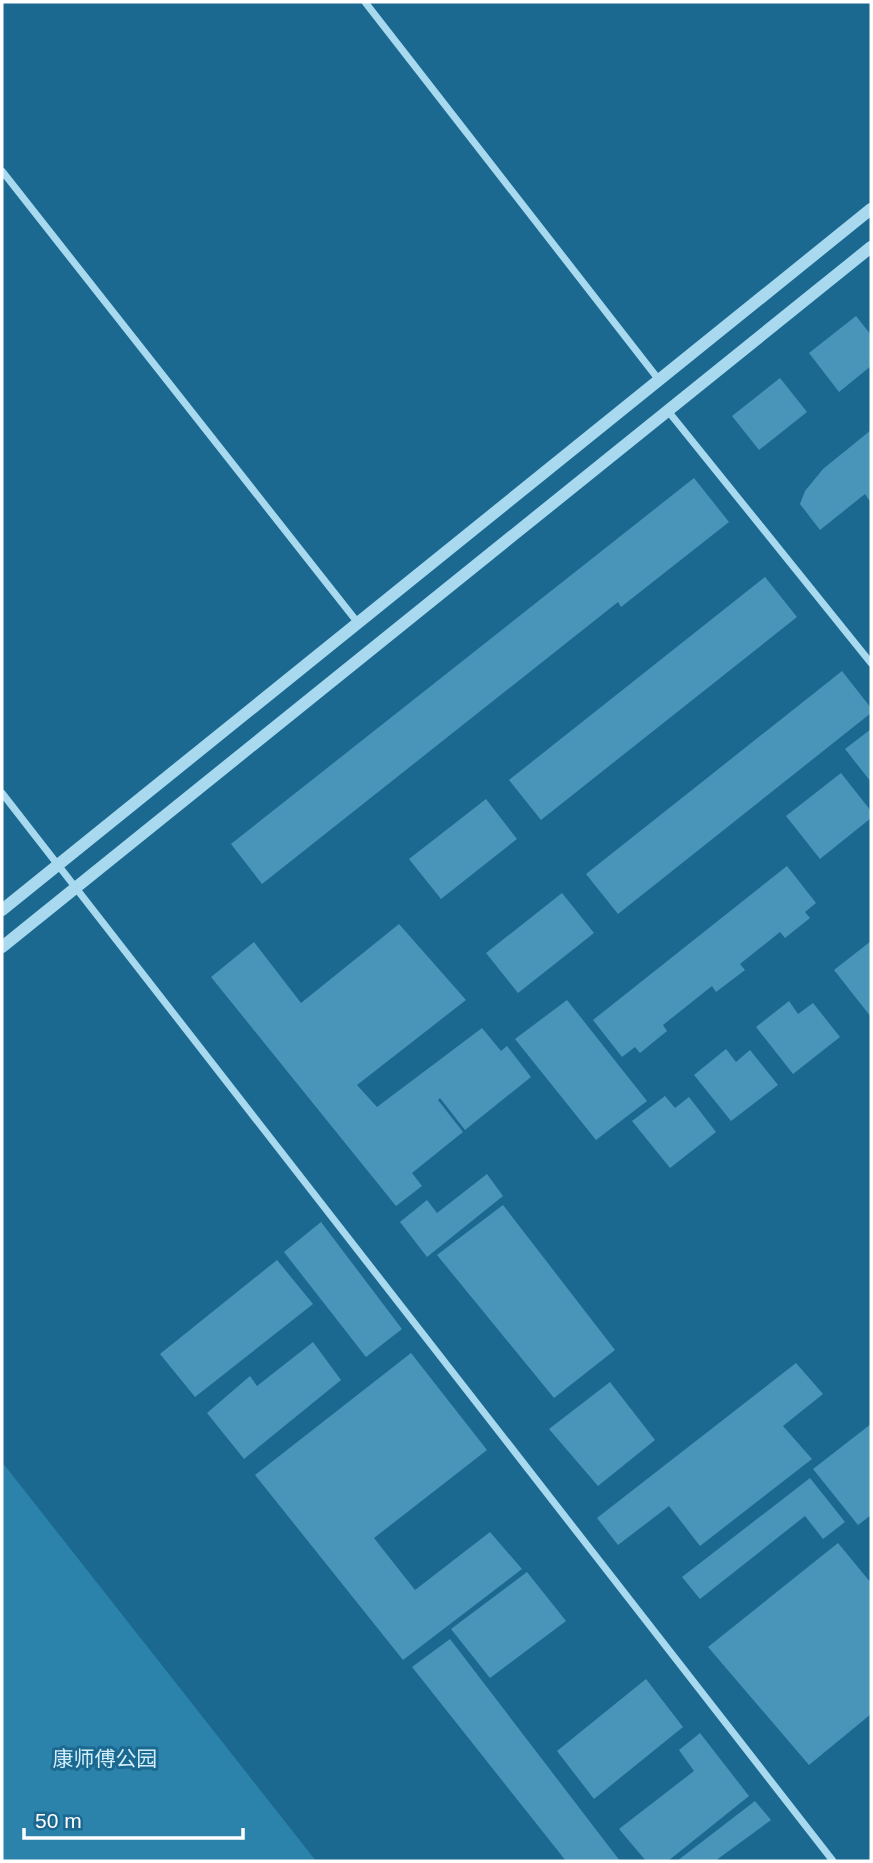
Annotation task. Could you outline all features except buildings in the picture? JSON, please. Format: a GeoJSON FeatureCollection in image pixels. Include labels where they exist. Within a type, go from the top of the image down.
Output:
{"type":"FeatureCollection","features":[{"type":"Feature","properties":{"kind":"street"},"geometry":{"type":"LineString","coordinates":[[365,2],[659,380]]}},
{"type":"Feature","properties":{"kind":"street"},"geometry":{"type":"LineString","coordinates":[[2,171],[358,623]]}},
{"type":"Feature","properties":{"kind":"street"},"geometry":{"type":"LineString","coordinates":[[2,910],[871,209]]}},
{"type":"Feature","properties":{"kind":"street"},"geometry":{"type":"LineString","coordinates":[[2,947],[871,247]]}},
{"type":"Feature","properties":{"kind":"street"},"geometry":{"type":"LineString","coordinates":[[668,411],[871,663]]}},
{"type":"Feature","properties":{"kind":"street"},"geometry":{"type":"LineString","coordinates":[[2,793],[833,1861]]}},
{"type":"Feature","properties":{"kind":"green space","name":"康师傅公园"},"geometry":{"type":"Polygon","coordinates":[[[2,1462],[316,1861],[2,1861],[2,1462]]]}}]}
